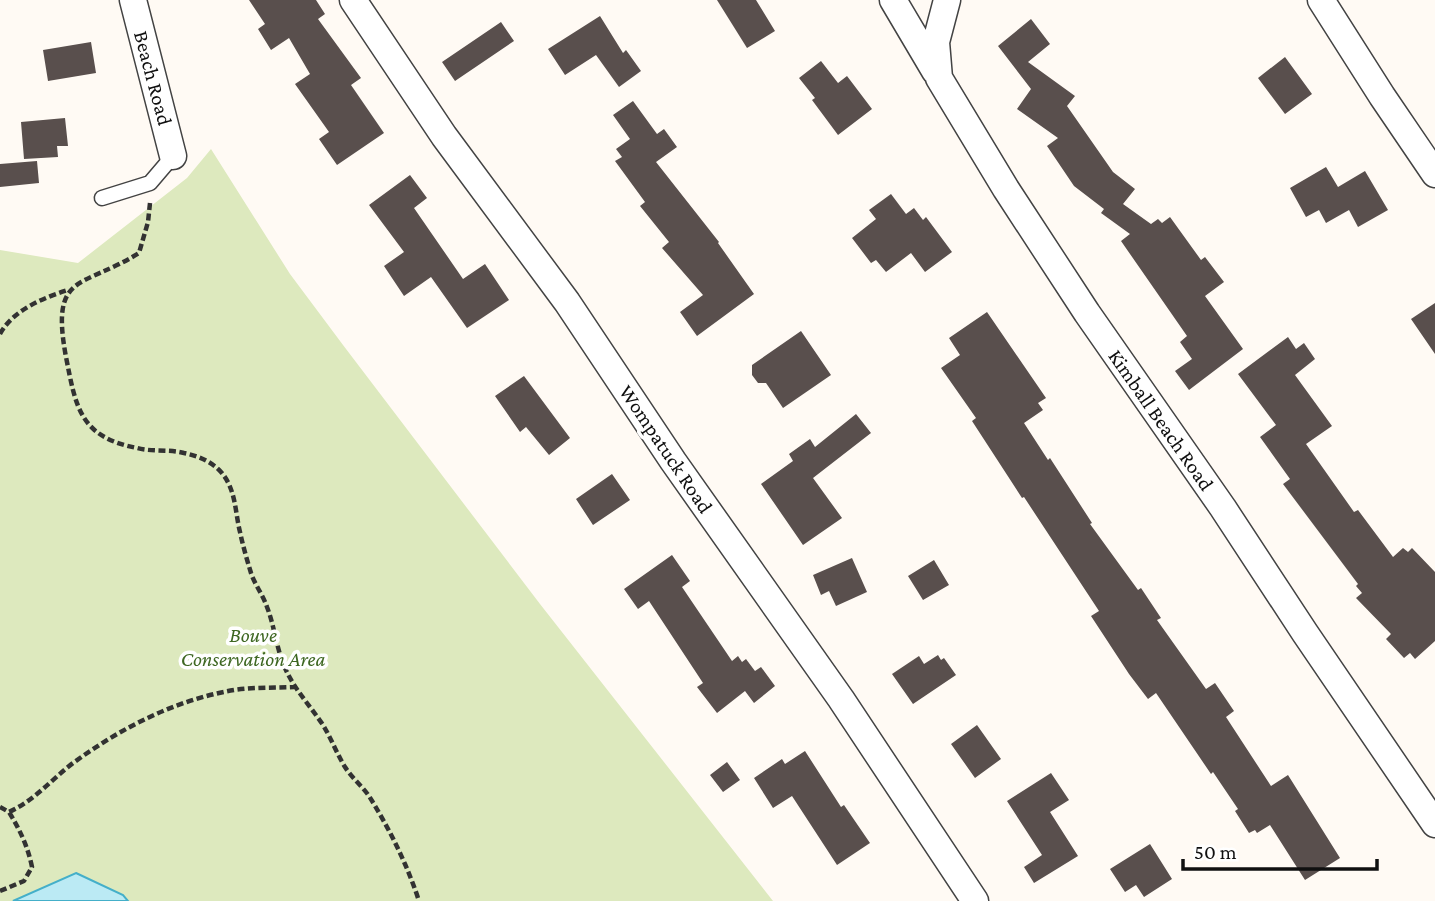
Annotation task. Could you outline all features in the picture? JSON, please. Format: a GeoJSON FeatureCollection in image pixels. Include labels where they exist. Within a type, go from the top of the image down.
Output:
{"type":"FeatureCollection","features":[{"type":"Feature","properties":{"kind":"street","name":"Beach Road"},"geometry":{"type":"LineString","coordinates":[[133,0],[173,156]]}},
{"type":"Feature","properties":{"kind":"street","name":"Wompatuck Road"},"geometry":{"type":"LineString","coordinates":[[353,0],[444,136],[567,302],[673,461],[841,699],[975,901]]}},
{"type":"Feature","properties":{"kind":"street"},"geometry":{"type":"LineString","coordinates":[[893,0],[939,78]]}},
{"type":"Feature","properties":{"kind":"street","name":"Kimball Beach Road"},"geometry":{"type":"LineString","coordinates":[[947,0],[936,42],[939,78],[1006,189],[1087,313],[1223,508],[1435,824]]}},
{"type":"Feature","properties":{"kind":"street"},"geometry":{"type":"LineString","coordinates":[[1321,0],[1435,174]]}},
{"type":"Feature","properties":{"kind":"lane"},"geometry":{"type":"LineString","coordinates":[[102,198],[150,183],[173,156]]}},
{"type":"Feature","properties":{"kind":"path"},"geometry":{"type":"LineString","coordinates":[[0,334],[5,323],[16,314],[139,253],[148,222],[150,183]]}},
{"type":"Feature","properties":{"kind":"path"},"geometry":{"type":"LineString","coordinates":[[69,290],[61,316],[63,338],[73,393],[83,418],[94,432],[110,441],[139,449],[175,451],[200,456],[222,473],[235,502],[239,530],[252,575],[267,607],[283,663],[294,687],[324,727],[346,768],[367,793],[386,825],[419,901]]}},
{"type":"Feature","properties":{"kind":"path"},"geometry":{"type":"LineString","coordinates":[[9,812],[39,794],[72,764],[120,732],[179,703],[235,690],[294,687]]}},
{"type":"Feature","properties":{"kind":"path"},"geometry":{"type":"LineString","coordinates":[[0,807],[9,812],[19,828],[29,851],[32,867],[24,881],[0,891]]}},
{"type":"Feature","properties":{"kind":"green space","name":"Bouve Conservation Area"},"geometry":{"type":"Polygon","coordinates":[[[211,149],[290,274],[343,345],[540,604],[773,901],[128,901],[122,895],[76,873],[13,901],[0,901],[0,250],[78,263],[187,178],[211,149]]]}},
{"type":"Feature","properties":{"kind":"water"},"geometry":{"type":"Polygon","coordinates":[[[76,873],[123,895],[128,901],[13,901],[76,873]]]}},
{"type":"Feature","properties":{"kind":"building"},"geometry":{"type":"Polygon","coordinates":[[[249,0],[316,0],[325,14],[318,19],[361,78],[351,85],[384,133],[337,165],[319,139],[329,132],[295,84],[310,74],[289,38],[271,50],[258,29],[265,24],[249,0]]]}},
{"type":"Feature","properties":{"kind":"building"},"geometry":{"type":"Polygon","coordinates":[[[717,0],[756,0],[775,31],[747,48],[717,0]]]}},
{"type":"Feature","properties":{"kind":"building"},"geometry":{"type":"Polygon","coordinates":[[[600,16],[623,53],[626,50],[641,71],[619,87],[596,55],[565,75],[548,49],[600,16]]]}},
{"type":"Feature","properties":{"kind":"building"},"geometry":{"type":"Polygon","coordinates":[[[1031,19],[1050,44],[1028,62],[1075,96],[1067,106],[1113,172],[1135,189],[1123,204],[1151,224],[1158,219],[1162,223],[1170,217],[1201,260],[1205,257],[1224,282],[1205,296],[1243,349],[1189,390],[1175,371],[1192,359],[1180,342],[1187,336],[1121,241],[1130,234],[1101,213],[1104,209],[1074,186],[1047,146],[1058,138],[1017,109],[1031,89],[998,46],[1031,19]]]}},
{"type":"Feature","properties":{"kind":"building"},"geometry":{"type":"Polygon","coordinates":[[[501,22],[514,41],[455,81],[442,62],[501,22]]]}},
{"type":"Feature","properties":{"kind":"building"},"geometry":{"type":"Polygon","coordinates":[[[91,42],[96,73],[48,81],[43,50],[91,42]]]}},
{"type":"Feature","properties":{"kind":"building"},"geometry":{"type":"Polygon","coordinates":[[[1285,57],[1312,94],[1285,114],[1258,78],[1285,57]]]}},
{"type":"Feature","properties":{"kind":"building"},"geometry":{"type":"Polygon","coordinates":[[[821,61],[838,83],[847,76],[872,109],[838,135],[799,78],[821,61]]]}},
{"type":"Feature","properties":{"kind":"building"},"geometry":{"type":"Polygon","coordinates":[[[633,101],[657,134],[664,129],[677,147],[656,162],[719,242],[754,294],[697,336],[680,312],[703,295],[662,248],[669,242],[640,206],[645,202],[615,161],[622,157],[616,149],[630,139],[613,115],[633,101]]]}},
{"type":"Feature","properties":{"kind":"building"},"geometry":{"type":"Polygon","coordinates":[[[65,118],[68,146],[57,146],[58,157],[24,159],[21,122],[65,118]]]}},
{"type":"Feature","properties":{"kind":"building"},"geometry":{"type":"Polygon","coordinates":[[[37,161],[39,183],[0,187],[0,164],[37,161]]]}},
{"type":"Feature","properties":{"kind":"building"},"geometry":{"type":"Polygon","coordinates":[[[1326,167],[1338,187],[1365,171],[1388,210],[1358,227],[1349,210],[1326,223],[1319,210],[1306,217],[1290,188],[1326,167]]]}},
{"type":"Feature","properties":{"kind":"building"},"geometry":{"type":"Polygon","coordinates":[[[410,175],[427,198],[414,208],[463,279],[485,264],[509,300],[467,328],[431,277],[404,296],[384,266],[404,252],[369,205],[410,175]]]}},
{"type":"Feature","properties":{"kind":"building"},"geometry":{"type":"Polygon","coordinates":[[[891,194],[906,214],[914,208],[923,220],[926,217],[952,252],[925,272],[911,253],[886,272],[876,260],[871,263],[852,238],[876,219],[869,210],[891,194]]]}},
{"type":"Feature","properties":{"kind":"building"},"geometry":{"type":"Polygon","coordinates":[[[1435,303],[1435,354],[1411,319],[1435,303]]]}},
{"type":"Feature","properties":{"kind":"building"},"geometry":{"type":"Polygon","coordinates":[[[987,312],[1046,398],[1038,403],[1043,410],[1024,423],[1048,460],[1050,458],[1092,523],[1090,524],[1138,590],[1141,588],[1161,618],[1157,620],[1206,689],[1215,683],[1234,711],[1226,717],[1271,786],[1288,775],[1340,858],[1305,880],[1270,825],[1257,833],[1255,830],[1249,833],[1235,811],[1238,809],[1156,693],[1148,699],[1129,674],[1091,616],[1099,611],[1024,497],[1022,498],[972,421],[976,418],[941,368],[960,355],[949,338],[987,312]]]}},
{"type":"Feature","properties":{"kind":"building"},"geometry":{"type":"Polygon","coordinates":[[[801,331],[831,375],[783,408],[766,383],[758,383],[752,375],[752,365],[801,331]]]}},
{"type":"Feature","properties":{"kind":"building"},"geometry":{"type":"Polygon","coordinates":[[[1288,337],[1296,349],[1304,343],[1315,359],[1295,375],[1332,426],[1306,444],[1354,512],[1358,510],[1393,557],[1403,548],[1408,552],[1412,548],[1435,572],[1435,641],[1415,659],[1410,653],[1404,658],[1386,639],[1391,634],[1356,598],[1362,593],[1356,586],[1358,584],[1283,484],[1290,479],[1260,437],[1276,425],[1238,374],[1288,337]]]}},
{"type":"Feature","properties":{"kind":"building"},"geometry":{"type":"Polygon","coordinates":[[[524,376],[570,438],[549,455],[526,427],[520,432],[495,396],[524,376]]]}},
{"type":"Feature","properties":{"kind":"building"},"geometry":{"type":"Polygon","coordinates":[[[856,414],[871,433],[813,478],[842,518],[803,545],[761,484],[793,461],[789,454],[810,439],[815,447],[856,414]]]}},
{"type":"Feature","properties":{"kind":"building"},"geometry":{"type":"Polygon","coordinates":[[[612,474],[630,500],[593,525],[576,499],[612,474]]]}},
{"type":"Feature","properties":{"kind":"building"},"geometry":{"type":"Polygon","coordinates":[[[672,555],[690,581],[682,587],[732,661],[738,656],[742,662],[746,659],[755,671],[761,667],[775,686],[754,703],[745,691],[717,713],[697,687],[703,683],[649,601],[638,609],[624,589],[672,555]]]}},
{"type":"Feature","properties":{"kind":"building"},"geometry":{"type":"Polygon","coordinates":[[[852,558],[867,592],[836,606],[829,591],[821,595],[813,575],[852,558]]]}},
{"type":"Feature","properties":{"kind":"building"},"geometry":{"type":"Polygon","coordinates":[[[934,560],[949,585],[923,600],[908,576],[934,560]]]}},
{"type":"Feature","properties":{"kind":"building"},"geometry":{"type":"Polygon","coordinates":[[[938,655],[941,660],[944,658],[956,675],[913,704],[892,674],[919,656],[924,664],[938,655]]]}},
{"type":"Feature","properties":{"kind":"building"},"geometry":{"type":"Polygon","coordinates":[[[977,725],[1001,759],[975,778],[951,744],[977,725]]]}},
{"type":"Feature","properties":{"kind":"building"},"geometry":{"type":"Polygon","coordinates":[[[805,751],[841,807],[844,805],[870,843],[837,865],[792,796],[773,808],[754,778],[782,759],[785,764],[805,751]]]}},
{"type":"Feature","properties":{"kind":"building"},"geometry":{"type":"Polygon","coordinates":[[[727,762],[740,780],[723,792],[710,775],[727,762]]]}},
{"type":"Feature","properties":{"kind":"building"},"geometry":{"type":"Polygon","coordinates":[[[1051,773],[1069,800],[1050,812],[1078,856],[1034,883],[1024,867],[1042,855],[1007,801],[1051,773]]]}},
{"type":"Feature","properties":{"kind":"building"},"geometry":{"type":"Polygon","coordinates":[[[1150,844],[1172,879],[1144,897],[1136,885],[1125,892],[1110,869],[1150,844]]]}}]}
